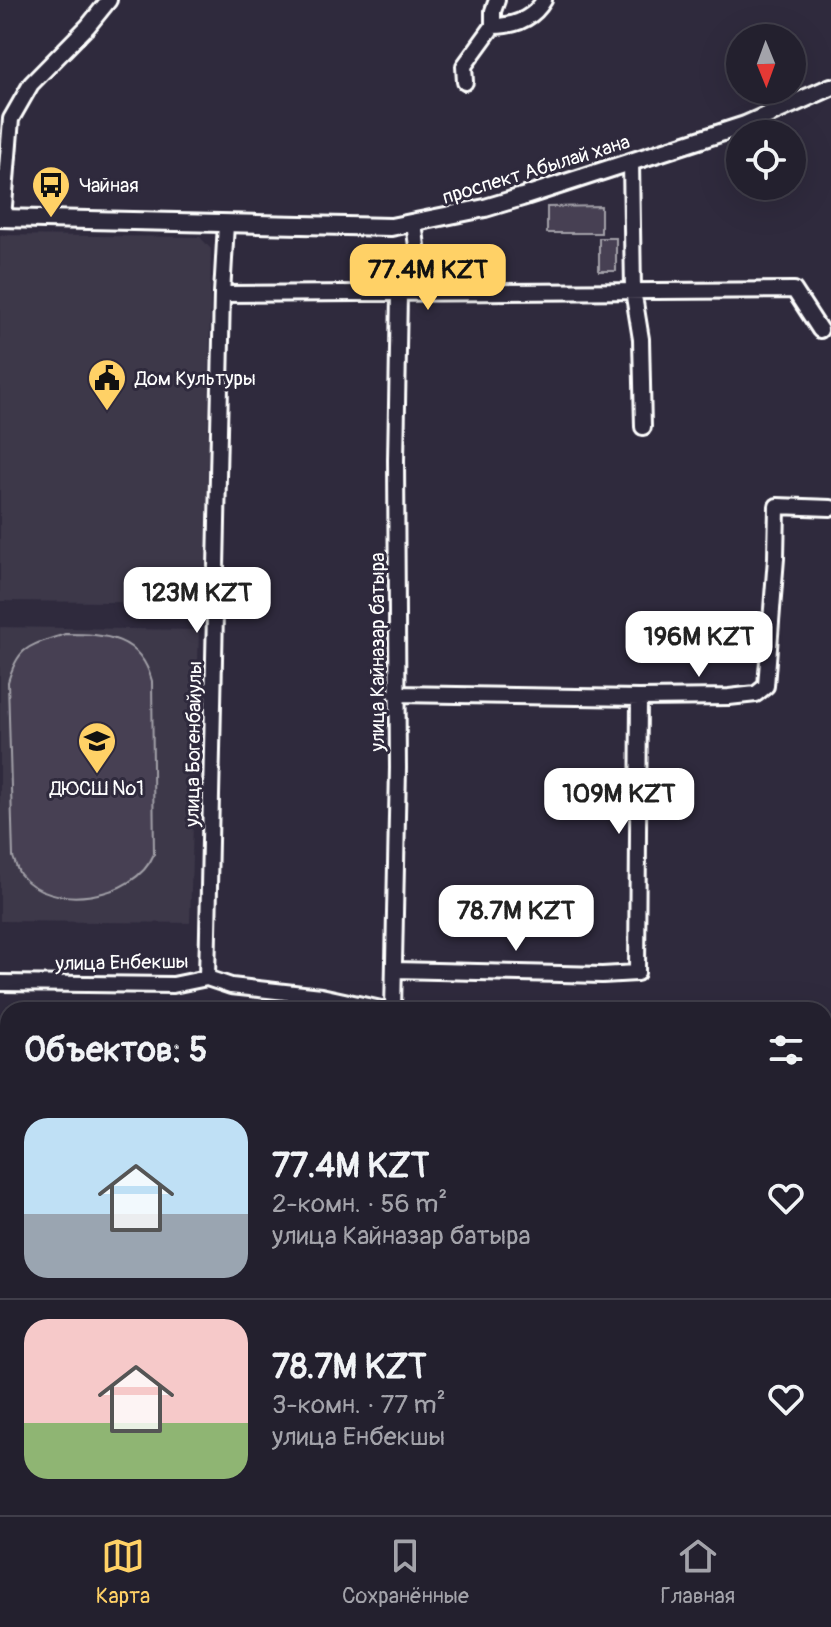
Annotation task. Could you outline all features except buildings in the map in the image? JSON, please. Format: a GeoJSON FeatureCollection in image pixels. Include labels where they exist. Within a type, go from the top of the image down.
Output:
{"type":"FeatureCollection","features":[{"type":"Feature","properties":{"kind":"main road","name":"проспект Абылай хана"},"geometry":{"type":"LineString","coordinates":[[1,218],[376,227],[414,223],[496,205],[745,125],[831,87]]}},
{"type":"Feature","properties":{"kind":"street"},"geometry":{"type":"LineString","coordinates":[[1,218],[11,119],[31,84],[109,0]]}},
{"type":"Feature","properties":{"kind":"street"},"geometry":{"type":"LineString","coordinates":[[465,82],[464,66],[493,26],[497,0]]}},
{"type":"Feature","properties":{"kind":"street"},"geometry":{"type":"LineString","coordinates":[[493,26],[506,26],[531,16],[544,0]]}},
{"type":"Feature","properties":{"kind":"street"},"geometry":{"type":"LineString","coordinates":[[631,162],[633,290],[641,339],[643,427]]}},
{"type":"Feature","properties":{"kind":"street"},"geometry":{"type":"LineString","coordinates":[[414,223],[423,293]]}},
{"type":"Feature","properties":{"kind":"street","name":"улица Богенбайулы"},"geometry":{"type":"LineString","coordinates":[[207,978],[226,224]]}},
{"type":"Feature","properties":{"kind":"street"},"geometry":{"type":"LineString","coordinates":[[222,294],[794,290],[820,330]]}},
{"type":"Feature","properties":{"kind":"street","name":"улица Кайназар батыра"},"geometry":{"type":"LineString","coordinates":[[393,1002],[398,768],[399,294]]}},
{"type":"Feature","properties":{"kind":"street"},"geometry":{"type":"LineString","coordinates":[[396,694],[639,698],[744,697],[756,694],[766,686],[777,506],[831,508]]}},
{"type":"Feature","properties":{"kind":"street"},"geometry":{"type":"LineString","coordinates":[[395,970],[602,975],[637,973],[639,698]]}},
{"type":"Feature","properties":{"kind":"street","name":"улица Енбекшы"},"geometry":{"type":"LineString","coordinates":[[0,983],[173,985],[207,978],[231,986],[349,1002]]}},
{"type":"Feature","properties":{"kind":"shaded area"},"geometry":{"type":"Polygon","coordinates":[[[601,206],[601,233],[547,233],[547,207],[601,206]]]}},
{"type":"Feature","properties":{"kind":"shaded area"},"geometry":{"type":"Polygon","coordinates":[[[0,235],[200,237],[211,249],[206,603],[0,601],[0,235]]]}},
{"type":"Feature","properties":{"kind":"shaded area"},"geometry":{"type":"Polygon","coordinates":[[[599,238],[616,238],[616,271],[599,271],[599,238]]]}},
{"type":"Feature","properties":{"kind":"shaded area","name":"ДЮСШ №1"},"geometry":{"type":"Polygon","coordinates":[[[0,627],[199,630],[190,923],[0,921],[0,627]]]}},
{"type":"Feature","properties":{"kind":"shaded area","name":"ДЮСШ №1"},"geometry":{"type":"Polygon","coordinates":[[[65,634],[107,637],[130,646],[146,666],[152,681],[154,854],[144,870],[129,882],[91,896],[50,893],[33,886],[20,874],[13,857],[8,682],[22,653],[43,641],[65,634]]]}},
{"type":"Feature","properties":{"kind":"place","name":"Чайная"},"geometry":{"type":"Point","coordinates":[51,219]}},
{"type":"Feature","properties":{"kind":"place","name":"Дом Культуры"},"geometry":{"type":"Point","coordinates":[107,412]}},
{"type":"Feature","properties":{"kind":"place","name":"ДЮСШ №1"},"geometry":{"type":"Point","coordinates":[97,775]}}]}
